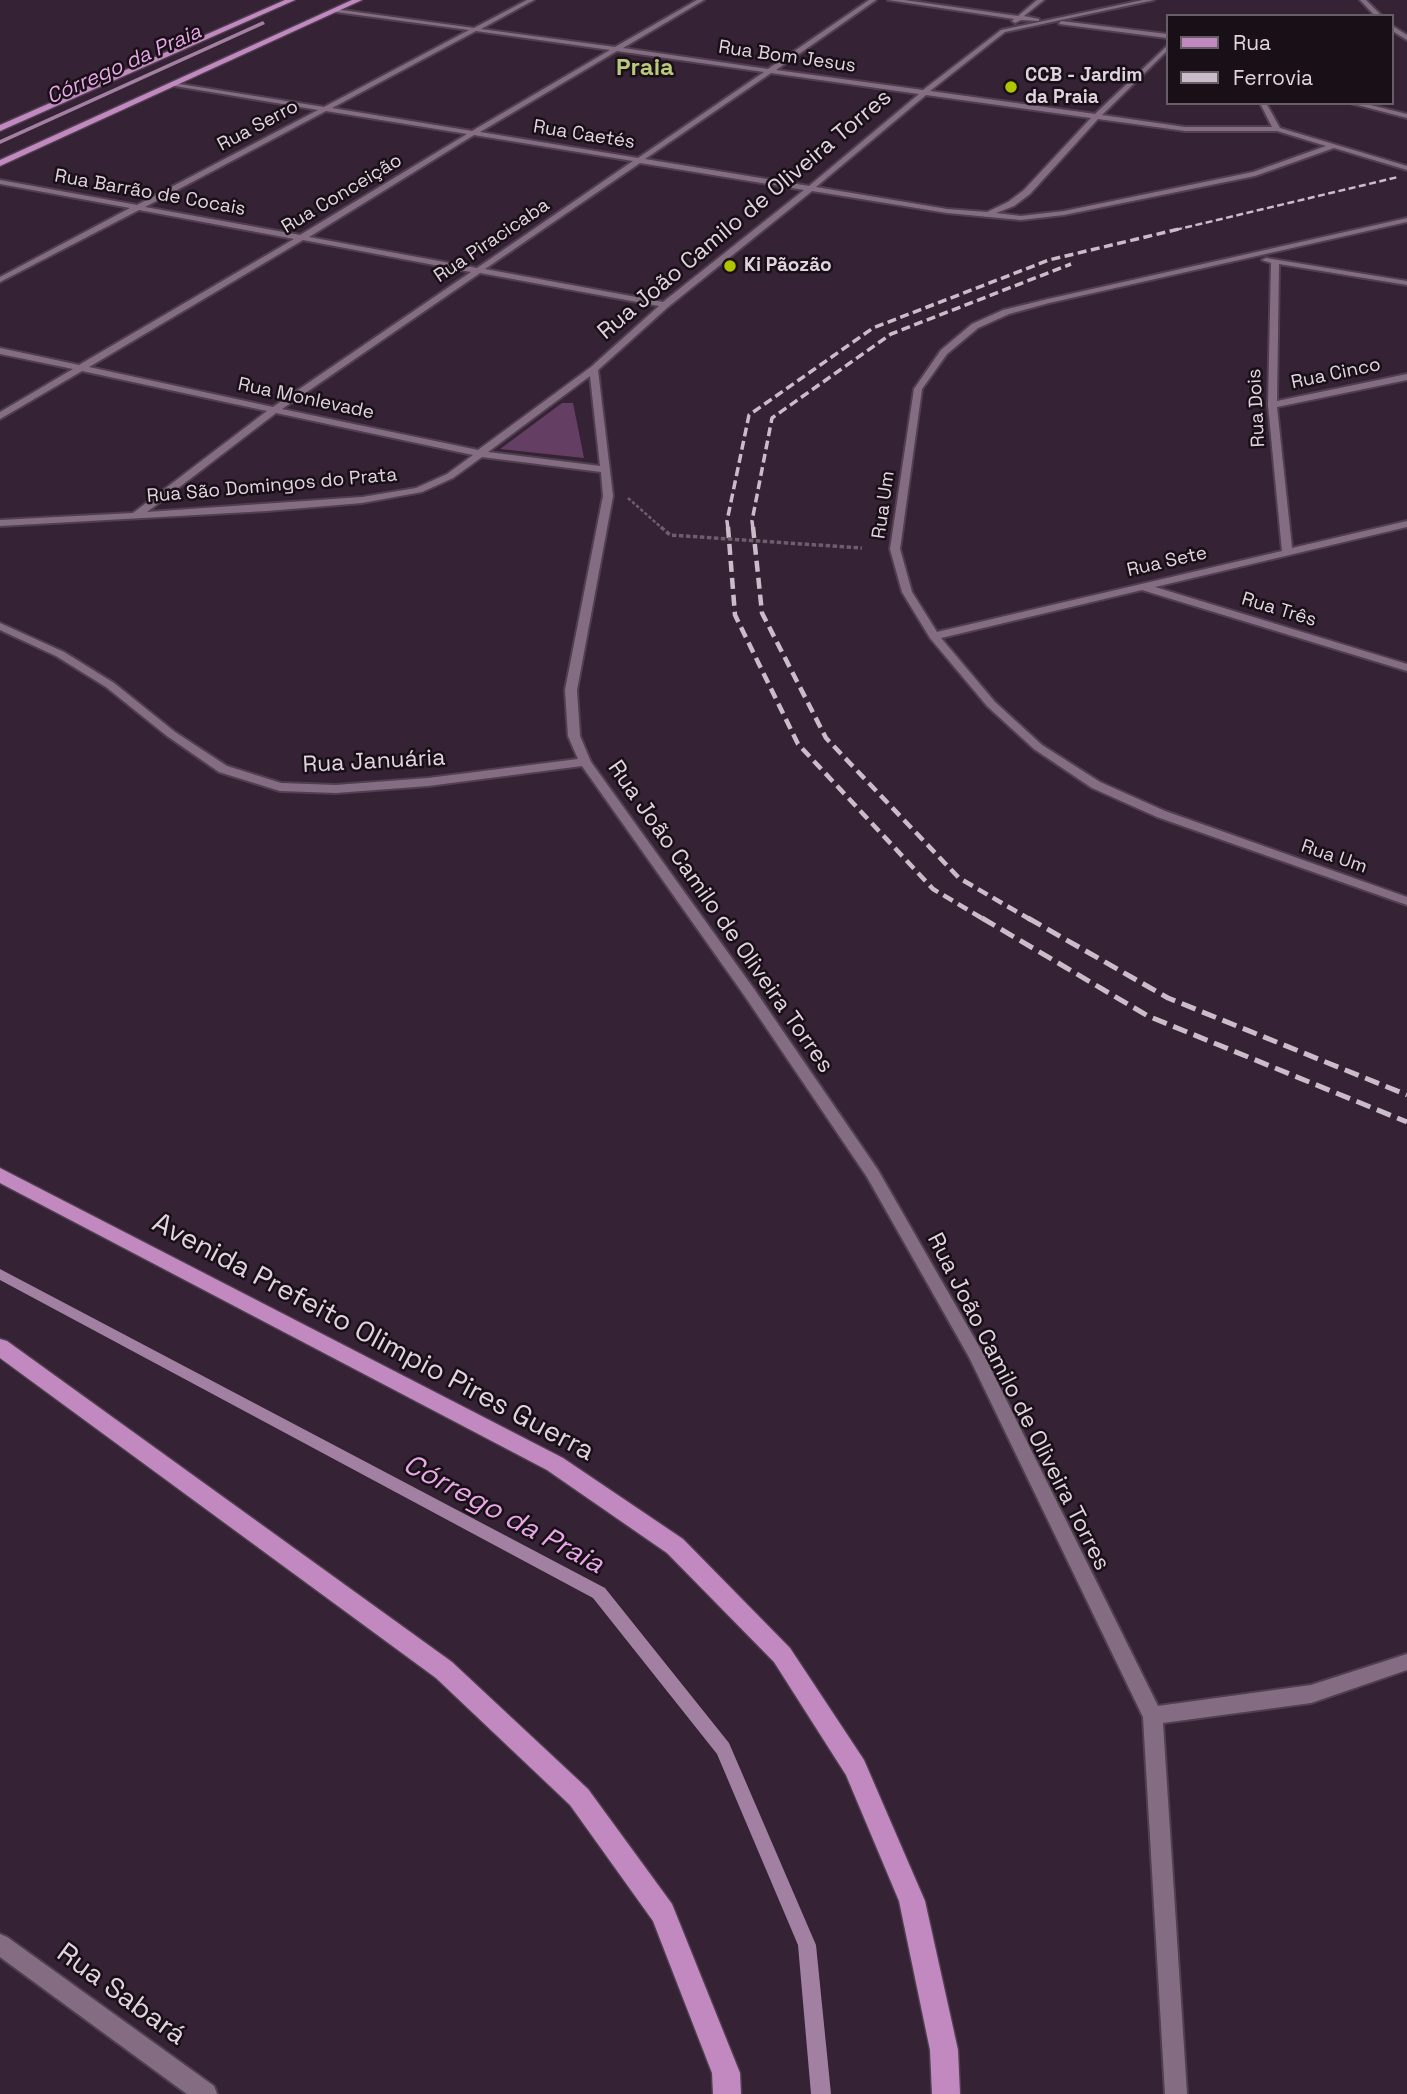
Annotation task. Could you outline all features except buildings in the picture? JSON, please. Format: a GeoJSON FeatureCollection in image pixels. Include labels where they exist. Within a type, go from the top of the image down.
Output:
{"type":"FeatureCollection","features":[{"type":"Feature","properties":{"kind":"main road"},"geometry":{"type":"LineString","coordinates":[[0,128],[290,0]]}},
{"type":"Feature","properties":{"kind":"main road"},"geometry":{"type":"LineString","coordinates":[[0,163],[358,0]]}},
{"type":"Feature","properties":{"kind":"main road"},"geometry":{"type":"LineString","coordinates":[[271,9],[282,16]]}},
{"type":"Feature","properties":{"kind":"main road"},"geometry":{"type":"LineString","coordinates":[[300,17],[322,16]]}},
{"type":"Feature","properties":{"kind":"main road","name":"Avenida Prefeito Olimpio Pires Guerra"},"geometry":{"type":"LineString","coordinates":[[0,1175],[555,1464],[675,1546],[782,1655],[855,1768],[912,1901],[944,2050],[946,2094]]}},
{"type":"Feature","properties":{"kind":"main road"},"geometry":{"type":"LineString","coordinates":[[5,1352],[444,1670],[579,1797],[663,1913],[726,2073],[727,2094]]}},
{"type":"Feature","properties":{"kind":"street","name":"Rua Serro"},"geometry":{"type":"LineString","coordinates":[[0,280],[531,0]]}},
{"type":"Feature","properties":{"kind":"street","name":"Rua Conceição"},"geometry":{"type":"LineString","coordinates":[[0,416],[303,237],[473,132],[701,0]]}},
{"type":"Feature","properties":{"kind":"street","name":"Rua Piracicaba"},"geometry":{"type":"LineString","coordinates":[[135,516],[273,411],[873,0]]}},
{"type":"Feature","properties":{"kind":"street"},"geometry":{"type":"LineString","coordinates":[[891,0],[1166,36]]}},
{"type":"Feature","properties":{"kind":"street"},"geometry":{"type":"LineString","coordinates":[[1003,31],[1041,0]]}},
{"type":"Feature","properties":{"kind":"street","name":"Rua João Camilo de Oliveira Torres"},"geometry":{"type":"LineString","coordinates":[[1151,0],[1003,31],[665,305],[594,369],[608,496],[571,690],[574,736],[585,762],[741,981],[873,1174],[976,1355],[1153,1716],[1176,2094]]}},
{"type":"Feature","properties":{"kind":"street"},"geometry":{"type":"LineString","coordinates":[[1363,0],[1377,14]]}},
{"type":"Feature","properties":{"kind":"street","name":"Rua Bom Jesus"},"geometry":{"type":"LineString","coordinates":[[336,10],[1185,129],[1276,129],[1407,168]]}},
{"type":"Feature","properties":{"kind":"street"},"geometry":{"type":"LineString","coordinates":[[989,214],[1012,204],[1027,192],[1096,117],[1166,49]]}},
{"type":"Feature","properties":{"kind":"street","name":"Rua Caetés"},"geometry":{"type":"LineString","coordinates":[[175,84],[947,211],[1021,218],[1255,174],[1333,146]]}},
{"type":"Feature","properties":{"kind":"street"},"geometry":{"type":"LineString","coordinates":[[1264,105],[1276,129]]}},
{"type":"Feature","properties":{"kind":"street"},"geometry":{"type":"LineString","coordinates":[[1361,105],[1407,116]]}},
{"type":"Feature","properties":{"kind":"street","name":"Rua Barrão de Cocais"},"geometry":{"type":"LineString","coordinates":[[0,182],[665,305]]}},
{"type":"Feature","properties":{"kind":"street","name":"Rua Um"},"geometry":{"type":"LineString","coordinates":[[1407,220],[1006,312],[975,326],[944,352],[918,389],[895,550],[907,592],[934,636],[990,704],[1038,747],[1096,785],[1161,814],[1407,901]]}},
{"type":"Feature","properties":{"kind":"street"},"geometry":{"type":"LineString","coordinates":[[1247,257],[1407,283]]}},
{"type":"Feature","properties":{"kind":"street","name":"Rua Dois"},"geometry":{"type":"LineString","coordinates":[[1275,262],[1272,405],[1287,553]]}},
{"type":"Feature","properties":{"kind":"street","name":"Rua Monlevade"},"geometry":{"type":"LineString","coordinates":[[0,351],[482,454],[606,470]]}},
{"type":"Feature","properties":{"kind":"street","name":"Rua São Domingos do Prata"},"geometry":{"type":"LineString","coordinates":[[0,523],[362,500],[419,490],[450,476],[482,454],[594,369]]}},
{"type":"Feature","properties":{"kind":"street","name":"Rua Cinco"},"geometry":{"type":"LineString","coordinates":[[1272,405],[1407,377]]}},
{"type":"Feature","properties":{"kind":"street","name":"Rua Sete"},"geometry":{"type":"LineString","coordinates":[[934,636],[1407,524]]}},
{"type":"Feature","properties":{"kind":"street","name":"Rua Três"},"geometry":{"type":"LineString","coordinates":[[1141,586],[1407,668]]}},
{"type":"Feature","properties":{"kind":"street","name":"Rua Januária"},"geometry":{"type":"LineString","coordinates":[[0,626],[60,654],[110,685],[171,734],[223,769],[280,787],[336,789],[428,782],[585,762]]}},
{"type":"Feature","properties":{"kind":"street"},"geometry":{"type":"LineString","coordinates":[[1153,1716],[1311,1694],[1407,1662]]}},
{"type":"Feature","properties":{"kind":"street","name":"Rua Sabará"},"geometry":{"type":"LineString","coordinates":[[0,1944],[206,2094]]}},
{"type":"Feature","properties":{"kind":"path"},"geometry":{"type":"LineString","coordinates":[[628,498],[670,535],[862,548]]}},
{"type":"Feature","properties":{"kind":"shaded area"},"geometry":{"type":"Polygon","coordinates":[[[562,403],[573,403],[584,458],[500,449],[562,403]]]}},
{"type":"Feature","properties":{"kind":"waterway","name":"Córrego da Praia"},"geometry":{"type":"LineString","coordinates":[[0,142],[263,23]]}},
{"type":"Feature","properties":{"kind":"waterway","name":"Córrego da Praia"},"geometry":{"type":"LineString","coordinates":[[0,1274],[599,1593],[723,1749],[807,1945],[821,2094]]}},
{"type":"Feature","properties":{"kind":"railway"},"geometry":{"type":"LineString","coordinates":[[1175,230],[1398,177]]}},
{"type":"Feature","properties":{"kind":"railway"},"geometry":{"type":"LineString","coordinates":[[728,529],[727,521],[749,415],[873,328],[1049,260],[1183,228]]}},
{"type":"Feature","properties":{"kind":"railway"},"geometry":{"type":"LineString","coordinates":[[753,529],[752,521],[772,418],[891,334],[1071,264]]}},
{"type":"Feature","properties":{"kind":"railway"},"geometry":{"type":"LineString","coordinates":[[728,527],[735,615],[798,744],[933,889],[985,920]]}},
{"type":"Feature","properties":{"kind":"railway"},"geometry":{"type":"LineString","coordinates":[[753,527],[762,613],[826,738],[959,878],[1031,920]]}},
{"type":"Feature","properties":{"kind":"railway"},"geometry":{"type":"LineString","coordinates":[[982,918],[1148,1016],[1407,1122]]}},
{"type":"Feature","properties":{"kind":"railway"},"geometry":{"type":"LineString","coordinates":[[1028,918],[1168,998],[1407,1095]]}},
{"type":"Feature","properties":{"kind":"place","name":"CCB - Jardim da Praia"},"geometry":{"type":"Point","coordinates":[1011,87]}},
{"type":"Feature","properties":{"kind":"place","name":"Ki Pãozão"},"geometry":{"type":"Point","coordinates":[730,266]}},
{"type":"Feature","properties":{"kind":"district","name":"Praia"},"geometry":{"type":"Point","coordinates":[645,68]}}]}
